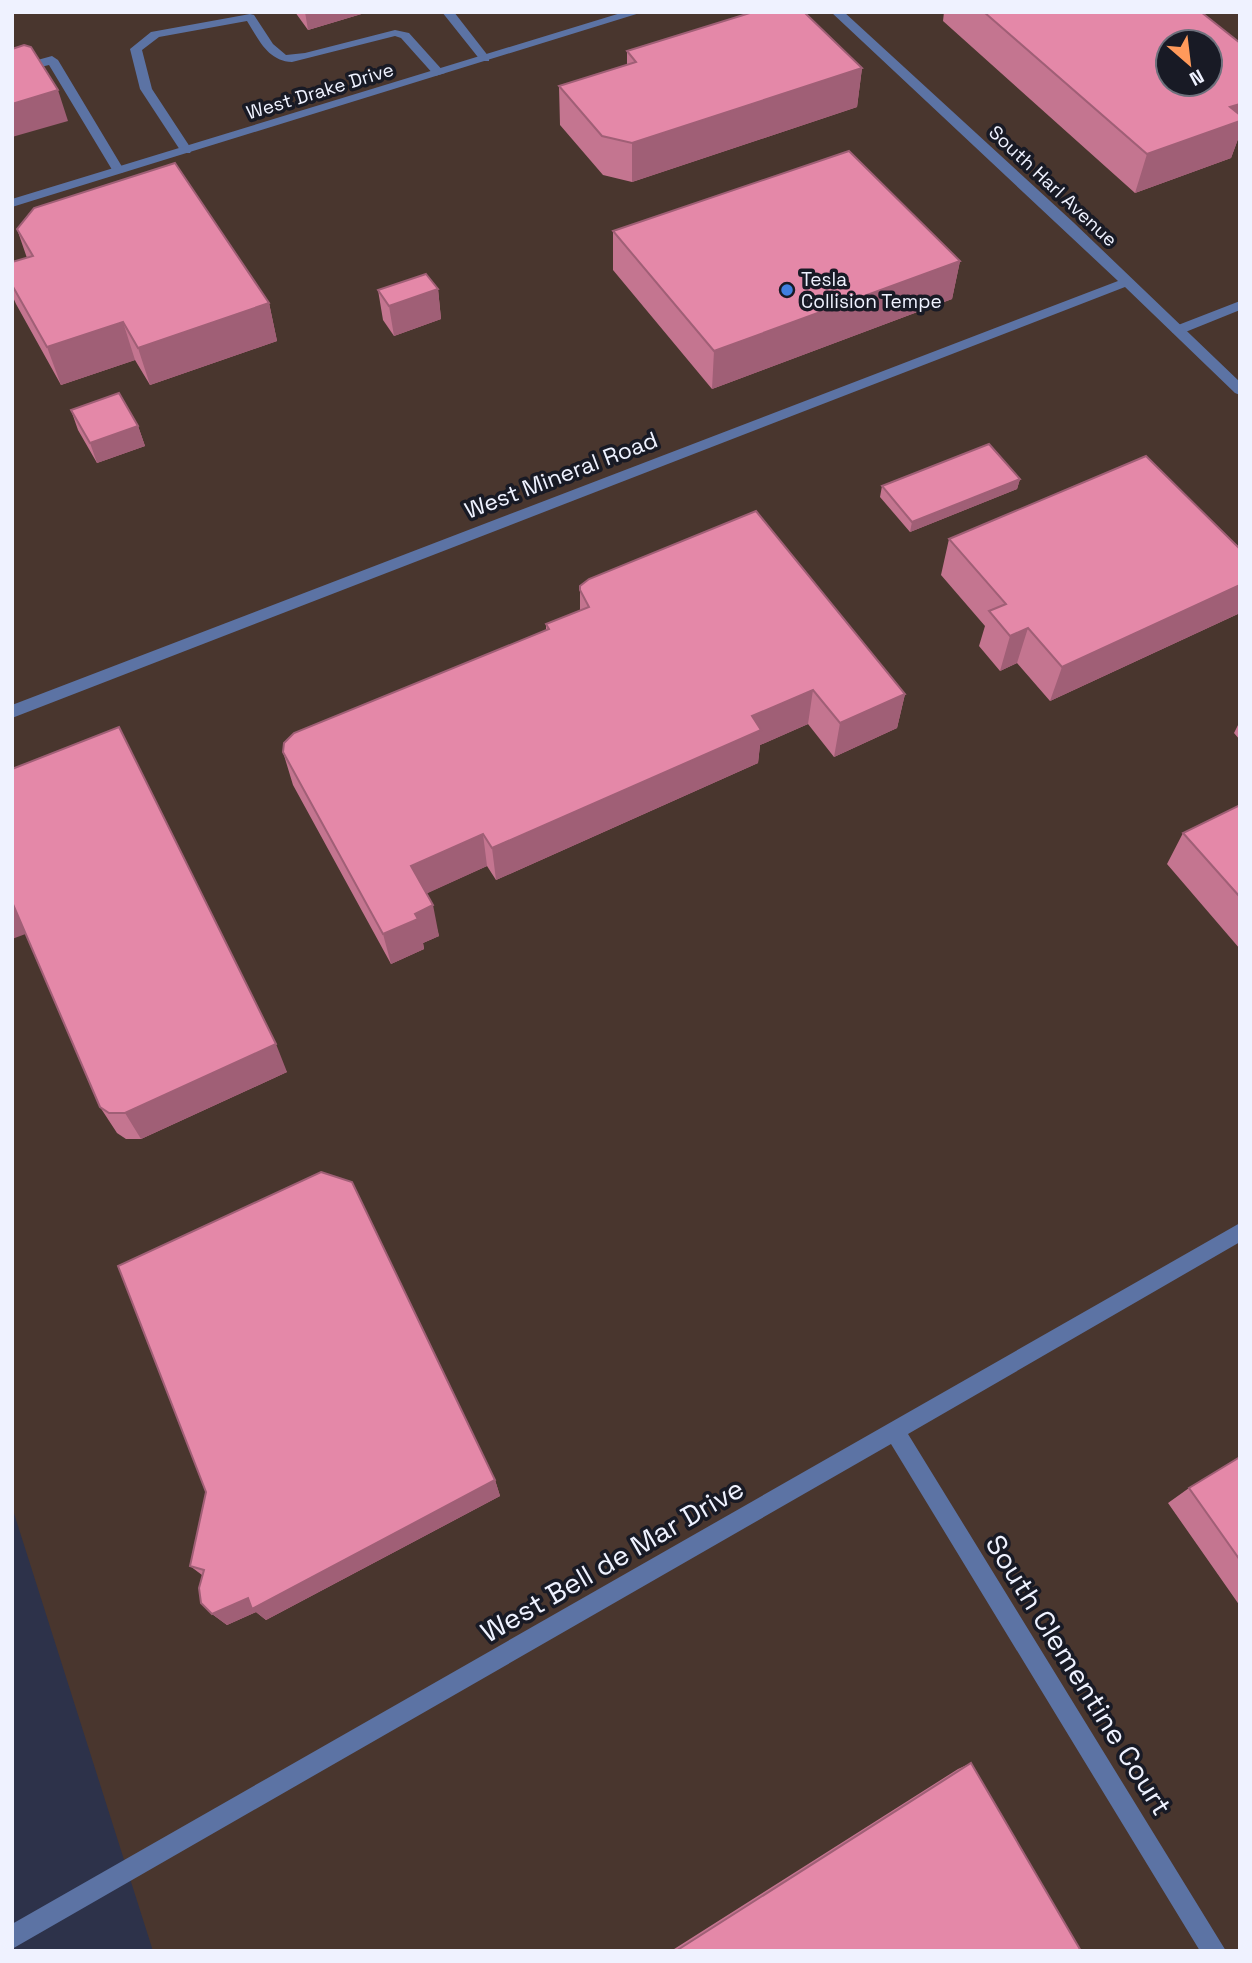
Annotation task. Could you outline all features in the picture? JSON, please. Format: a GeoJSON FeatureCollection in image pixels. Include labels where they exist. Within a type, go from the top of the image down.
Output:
{"type":"FeatureCollection","features":[{"type":"Feature","properties":{"kind":"street"},"geometry":{"type":"LineString","coordinates":[[448,12],[485,59]]}},
{"type":"Feature","properties":{"kind":"street","name":"West Drake Drive"},"geometry":{"type":"LineString","coordinates":[[12,203],[637,12]]}},
{"type":"Feature","properties":{"kind":"street","name":"South Harl Avenue"},"geometry":{"type":"LineString","coordinates":[[837,12],[1240,390]]}},
{"type":"Feature","properties":{"kind":"street"},"geometry":{"type":"LineString","coordinates":[[186,150],[146,89],[135,49],[155,34],[250,17],[275,52],[284,58],[301,57],[395,33],[405,36],[439,73]]}},
{"type":"Feature","properties":{"kind":"street"},"geometry":{"type":"LineString","coordinates":[[12,71],[52,60],[118,170]]}},
{"type":"Feature","properties":{"kind":"street","name":"West Mineral Road"},"geometry":{"type":"LineString","coordinates":[[12,712],[1127,282]]}},
{"type":"Feature","properties":{"kind":"street"},"geometry":{"type":"LineString","coordinates":[[1178,330],[1240,305]]}},
{"type":"Feature","properties":{"kind":"street","name":"West Bell de Mar Drive"},"geometry":{"type":"LineString","coordinates":[[12,1937],[1240,1233]]}},
{"type":"Feature","properties":{"kind":"street","name":"South Clementine Court"},"geometry":{"type":"LineString","coordinates":[[894,1430],[1214,1951]]}},
{"type":"Feature","properties":{"kind":"shaded area"},"geometry":{"type":"Polygon","coordinates":[[[12,12],[1240,12],[1240,1951],[153,1951],[12,1507],[12,12]]]}},
{"type":"Feature","properties":{"kind":"building"},"geometry":{"type":"Polygon","coordinates":[[[753,12],[804,12],[862,68],[632,143],[602,136],[559,86],[636,62],[627,51],[753,12]]]}},
{"type":"Feature","properties":{"kind":"building"},"geometry":{"type":"Polygon","coordinates":[[[984,12],[1201,12],[1221,28],[1154,28],[1154,98],[1224,98],[1224,30],[1240,43],[1240,104],[1230,107],[1240,115],[1240,121],[1147,154],[984,12]]]}},
{"type":"Feature","properties":{"kind":"building"},"geometry":{"type":"Polygon","coordinates":[[[24,45],[31,47],[58,90],[12,104],[12,49],[24,45]]]}},
{"type":"Feature","properties":{"kind":"building","name":"Tesla Collision Tempe"},"geometry":{"type":"Polygon","coordinates":[[[849,151],[960,261],[714,351],[613,231],[849,151]]]}},
{"type":"Feature","properties":{"kind":"building"},"geometry":{"type":"Polygon","coordinates":[[[175,163],[269,303],[138,348],[123,322],[47,347],[12,285],[12,262],[33,256],[17,229],[34,208],[175,163]]]}},
{"type":"Feature","properties":{"kind":"building"},"geometry":{"type":"Polygon","coordinates":[[[426,274],[438,289],[389,306],[378,290],[426,274]]]}},
{"type":"Feature","properties":{"kind":"building"},"geometry":{"type":"Polygon","coordinates":[[[119,393],[138,426],[90,443],[71,410],[119,393]]]}},
{"type":"Feature","properties":{"kind":"building"},"geometry":{"type":"Polygon","coordinates":[[[989,444],[1020,479],[912,522],[882,486],[989,444]]]}},
{"type":"Feature","properties":{"kind":"building"},"geometry":{"type":"Polygon","coordinates":[[[1146,456],[1240,549],[1240,585],[1062,667],[1028,628],[1010,636],[989,611],[1006,604],[949,539],[1146,456]]]}},
{"type":"Feature","properties":{"kind":"building"},"geometry":{"type":"Polygon","coordinates":[[[756,511],[905,694],[840,723],[813,690],[752,716],[761,730],[492,848],[483,834],[411,866],[433,905],[415,914],[418,919],[383,934],[283,752],[284,743],[294,733],[549,629],[546,624],[589,607],[580,586],[589,579],[756,511]]]}},
{"type":"Feature","properties":{"kind":"building"},"geometry":{"type":"Polygon","coordinates":[[[119,727],[276,1044],[125,1113],[109,1113],[100,1107],[12,902],[12,769],[119,727]]]}},
{"type":"Feature","properties":{"kind":"building"},"geometry":{"type":"Polygon","coordinates":[[[1240,805],[1240,897],[1183,833],[1240,805]]]}},
{"type":"Feature","properties":{"kind":"building"},"geometry":{"type":"Polygon","coordinates":[[[321,1172],[352,1182],[495,1480],[252,1609],[248,1598],[212,1614],[201,1603],[199,1588],[204,1570],[190,1566],[206,1492],[118,1266],[321,1172]]]}},
{"type":"Feature","properties":{"kind":"building"},"geometry":{"type":"Polygon","coordinates":[[[1240,1457],[1240,1560],[1189,1488],[1240,1457]]]}},
{"type":"Feature","properties":{"kind":"building"},"geometry":{"type":"Polygon","coordinates":[[[971,1763],[1081,1951],[676,1951],[971,1763]]]}},
{"type":"Feature","properties":{"kind":"place","name":"Tesla Collision Tempe"},"geometry":{"type":"Point","coordinates":[787,290]}}]}
